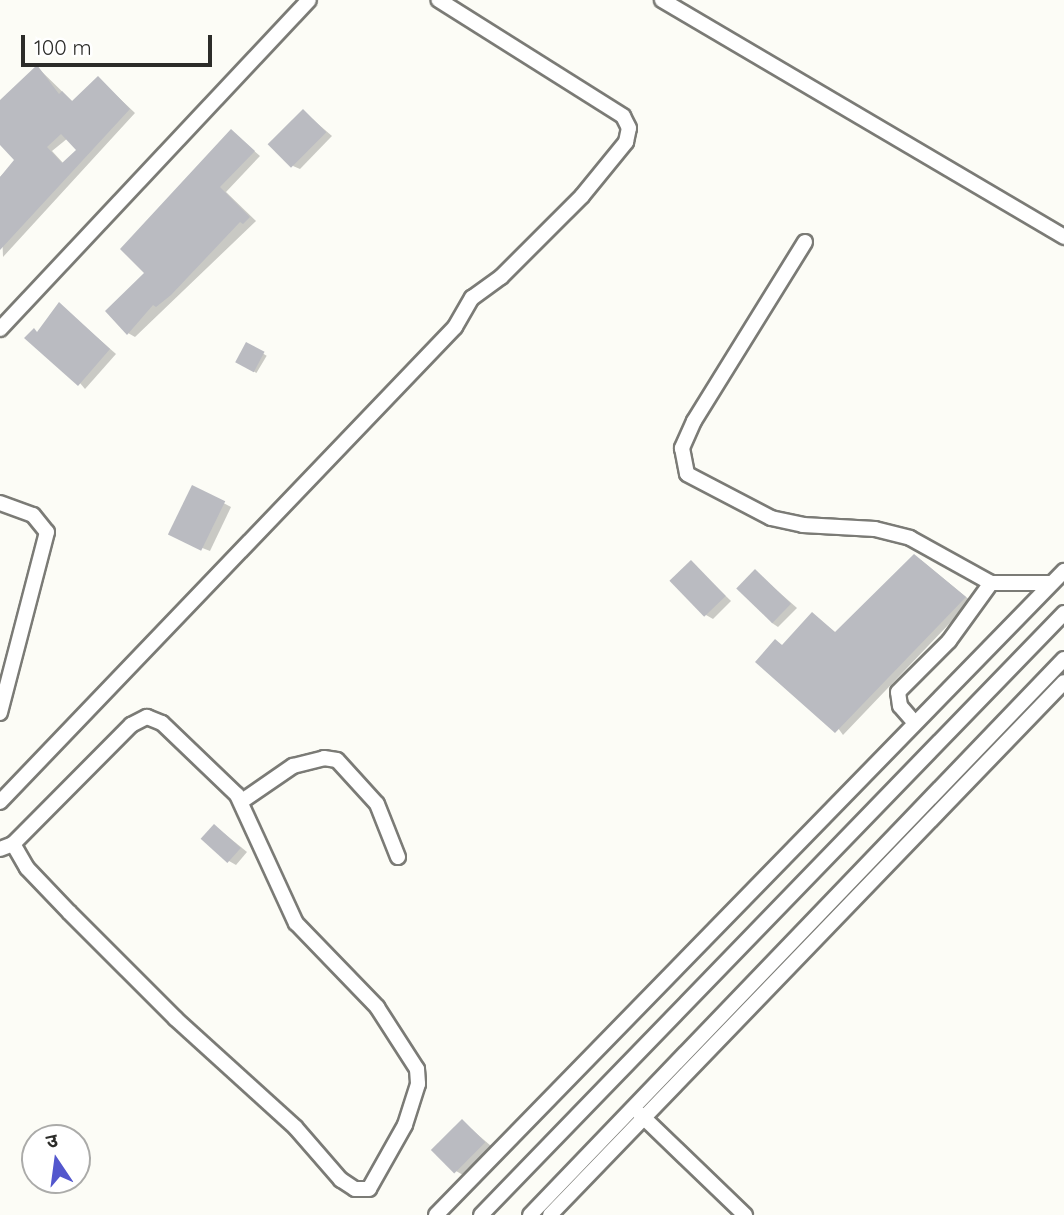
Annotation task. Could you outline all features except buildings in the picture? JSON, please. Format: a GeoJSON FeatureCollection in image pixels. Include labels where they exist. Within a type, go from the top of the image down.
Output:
{"type":"FeatureCollection","features":[{"type":"Feature","properties":{"kind":"street"},"geometry":{"type":"LineString","coordinates":[[0,329],[309,0]]}},
{"type":"Feature","properties":{"kind":"street"},"geometry":{"type":"LineString","coordinates":[[0,802],[455,327],[472,298],[501,277],[582,196],[626,142],[629,128],[624,116],[439,0]]}},
{"type":"Feature","properties":{"kind":"street"},"geometry":{"type":"LineString","coordinates":[[662,0],[1064,237]]}},
{"type":"Feature","properties":{"kind":"street"},"geometry":{"type":"LineString","coordinates":[[806,242],[694,421],[682,448],[685,472],[706,488],[771,518],[803,525],[875,529],[917,540],[990,583],[1050,583]]}},
{"type":"Feature","properties":{"kind":"street"},"geometry":{"type":"LineString","coordinates":[[0,503],[33,515],[47,532],[0,713]]}},
{"type":"Feature","properties":{"kind":"street"},"geometry":{"type":"LineString","coordinates":[[436,1215],[1064,571]]}},
{"type":"Feature","properties":{"kind":"street"},"geometry":{"type":"LineString","coordinates":[[914,722],[900,706],[898,692],[949,641],[990,583]]}},
{"type":"Feature","properties":{"kind":"street"},"geometry":{"type":"LineString","coordinates":[[481,1215],[1064,613]]}},
{"type":"Feature","properties":{"kind":"street"},"geometry":{"type":"LineString","coordinates":[[550,1215],[640,1113],[1064,659]]}},
{"type":"Feature","properties":{"kind":"street"},"geometry":{"type":"LineString","coordinates":[[530,1215],[640,1113],[1064,682]]}},
{"type":"Feature","properties":{"kind":"street"},"geometry":{"type":"LineString","coordinates":[[147,717],[162,723],[242,802],[296,923],[377,1007],[417,1069],[418,1084],[405,1125],[369,1189],[355,1189],[341,1180],[295,1127],[69,912],[7,847],[131,725],[147,717]]}},
{"type":"Feature","properties":{"kind":"street"},"geometry":{"type":"LineString","coordinates":[[242,802],[293,766],[324,758],[337,760],[377,804],[398,857]]}},
{"type":"Feature","properties":{"kind":"street"},"geometry":{"type":"LineString","coordinates":[[640,1113],[745,1215]]}}]}
